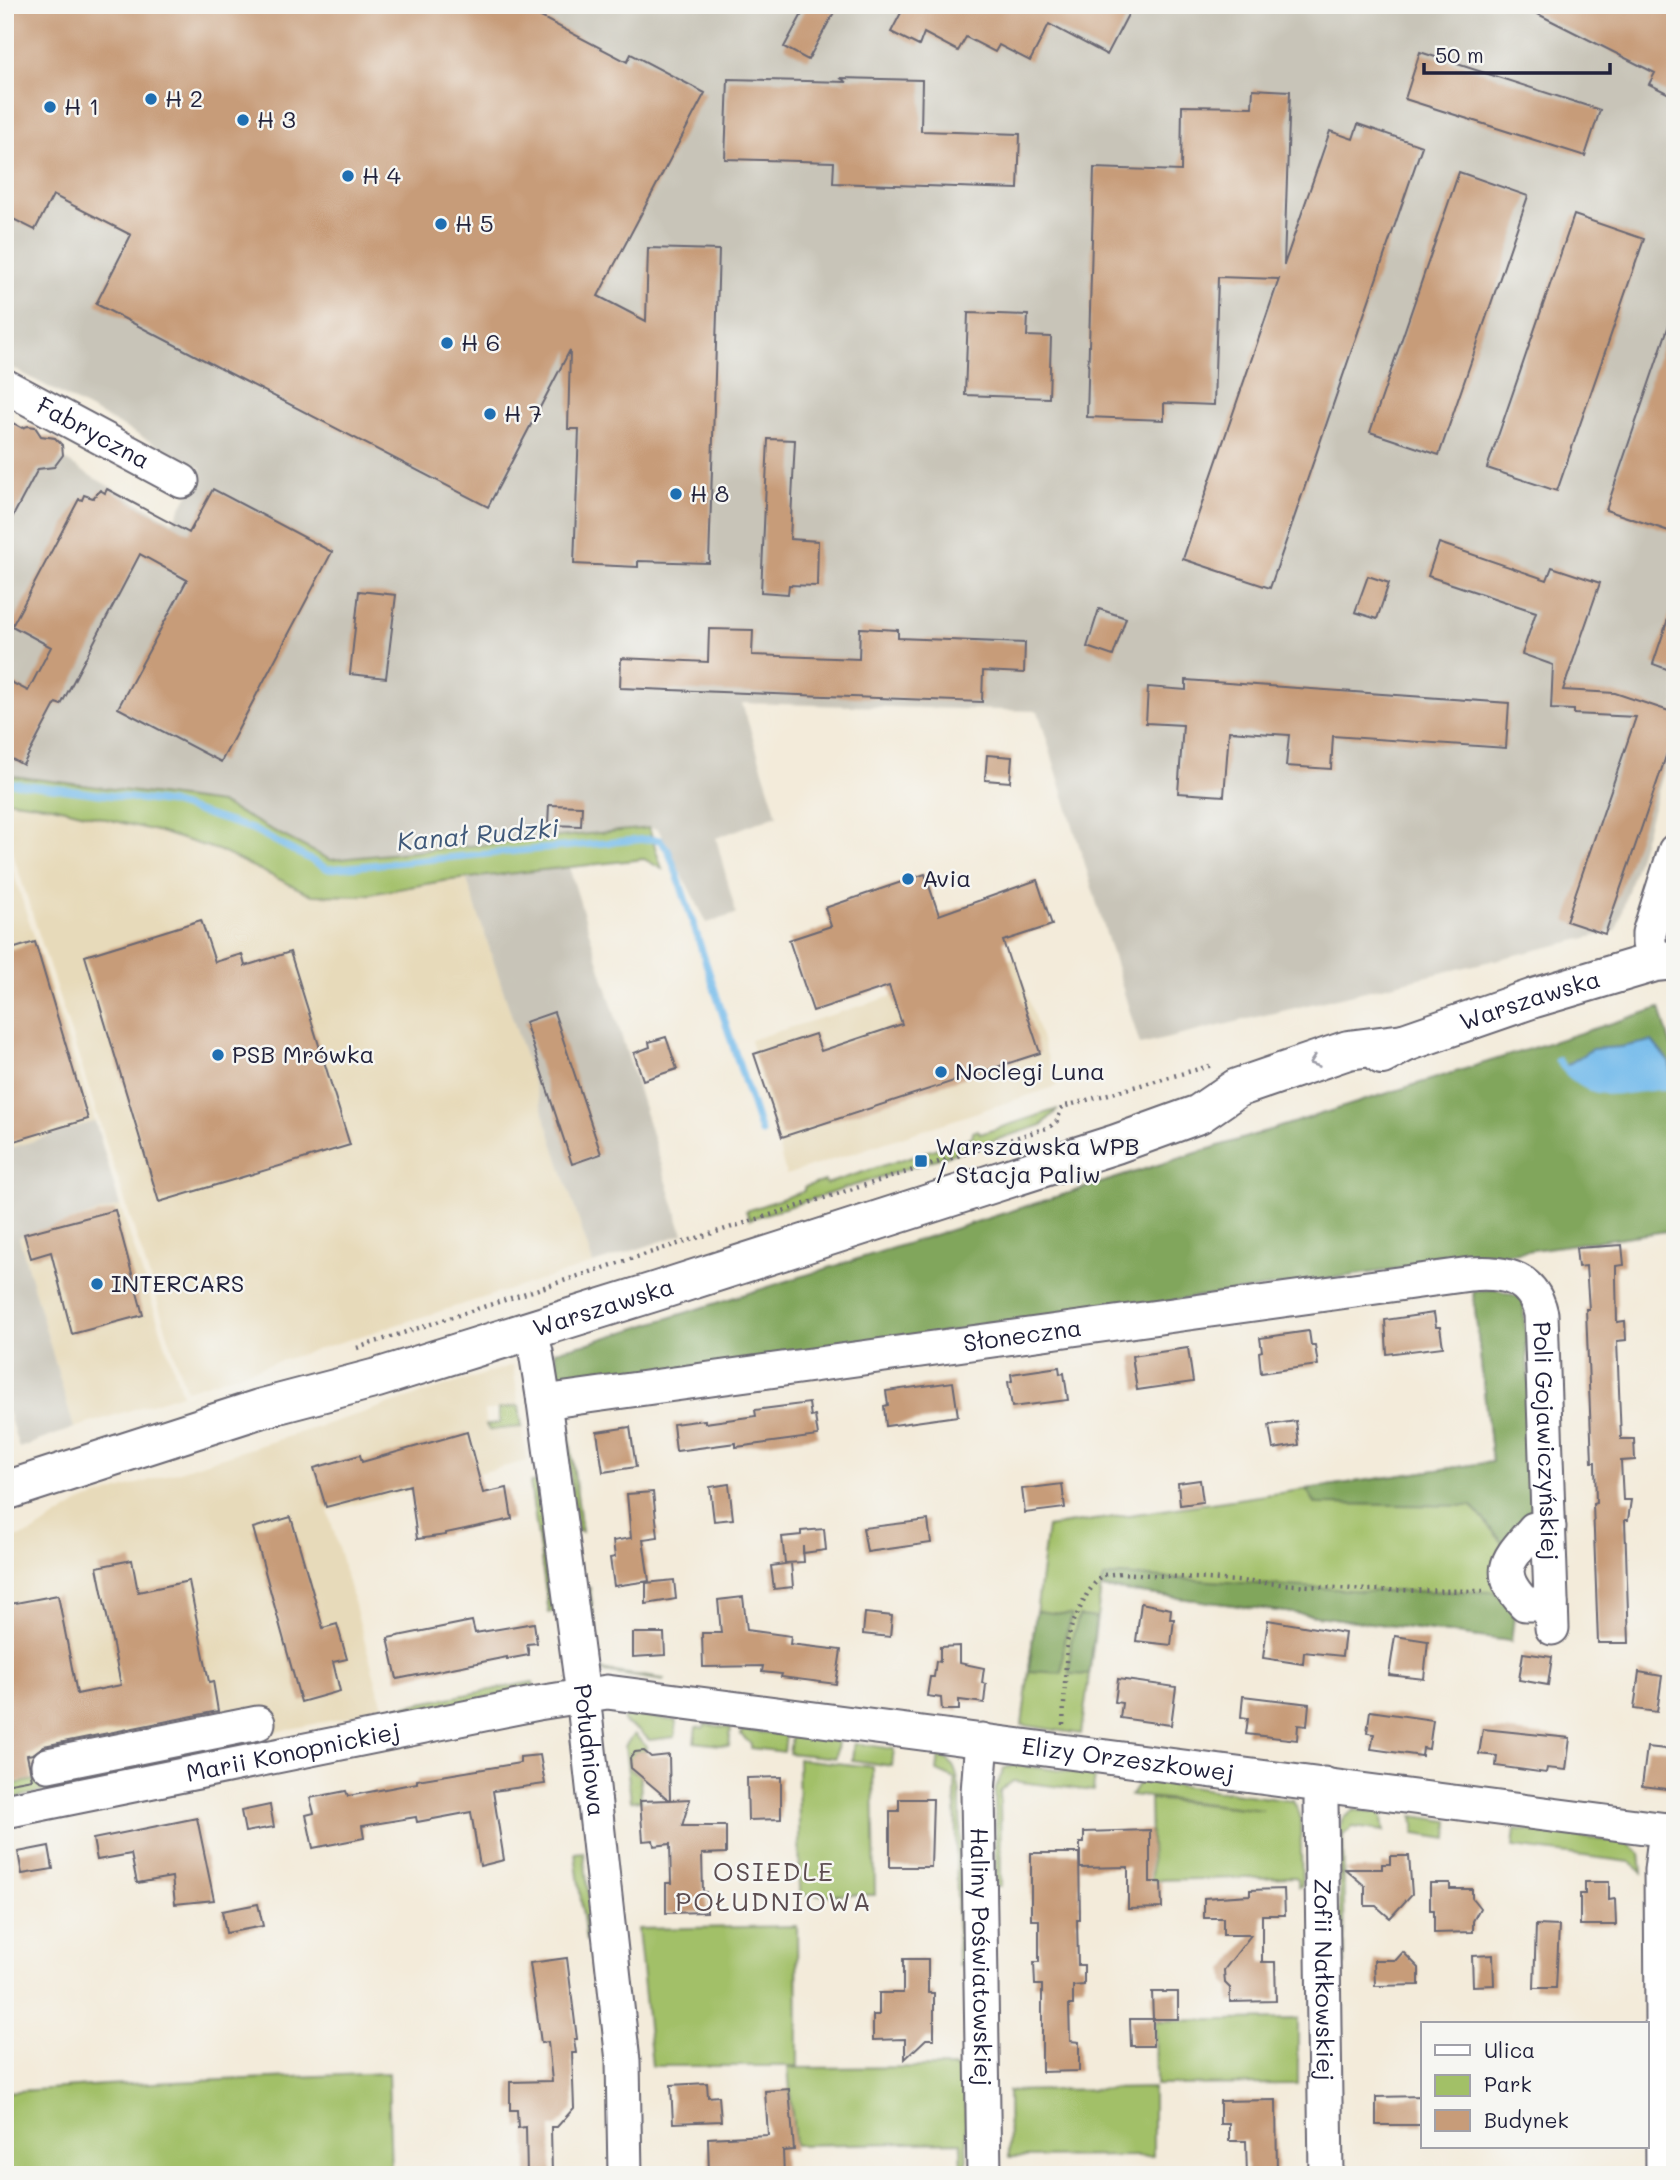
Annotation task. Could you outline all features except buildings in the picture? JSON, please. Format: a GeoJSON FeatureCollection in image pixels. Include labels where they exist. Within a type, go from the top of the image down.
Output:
{"type":"FeatureCollection","features":[{"type":"Feature","properties":{"kind":"main road","name":"Warszawska"},"geometry":{"type":"LineString","coordinates":[[5,1491],[259,1409],[377,1378],[1116,1144],[1199,1114],[1237,1088],[1348,1050],[1404,1043],[1668,956]]}},
{"type":"Feature","properties":{"kind":"street","name":"Fabryczna"},"geometry":{"type":"LineString","coordinates":[[5,386],[181,481]]}},
{"type":"Feature","properties":{"kind":"street"},"geometry":{"type":"LineString","coordinates":[[1668,956],[1649,943],[1649,933],[1675,851]]}},
{"type":"Feature","properties":{"kind":"street","name":"Słoneczna"},"geometry":{"type":"LineString","coordinates":[[544,1402],[1470,1274],[1502,1274]]}},
{"type":"Feature","properties":{"kind":"street","name":"Poli Gojawiczyńskiej"},"geometry":{"type":"LineString","coordinates":[[1502,1274],[1526,1285],[1536,1297],[1541,1314],[1551,1616],[1525,1604],[1512,1591]]}},
{"type":"Feature","properties":{"kind":"street","name":"Południowa"},"geometry":{"type":"LineString","coordinates":[[529,1330],[536,1352],[544,1402],[583,1695],[623,2061],[625,2175]]}},
{"type":"Feature","properties":{"kind":"street"},"geometry":{"type":"LineString","coordinates":[[1512,1591],[1507,1581],[1507,1567],[1512,1555],[1534,1529],[1549,1527]]}},
{"type":"Feature","properties":{"kind":"street","name":"Elizy Orzeszkowej"},"geometry":{"type":"LineString","coordinates":[[583,1695],[630,1694],[1670,1830]]}},
{"type":"Feature","properties":{"kind":"street","name":"Marii Konopnickiej"},"geometry":{"type":"LineString","coordinates":[[5,1811],[583,1695]]}},
{"type":"Feature","properties":{"kind":"street"},"geometry":{"type":"LineString","coordinates":[[48,1765],[258,1723]]}},
{"type":"Feature","properties":{"kind":"street","name":"Haliny Poświatowskiej"},"geometry":{"type":"LineString","coordinates":[[982,1740],[978,1792],[984,2175]]}},
{"type":"Feature","properties":{"kind":"street","name":"Zofii Nałkowskiej"},"geometry":{"type":"LineString","coordinates":[[1324,1784],[1321,1802],[1326,2175]]}},
{"type":"Feature","properties":{"kind":"street"},"geometry":{"type":"LineString","coordinates":[[1663,2175],[1661,1870],[1670,1830]]}},
{"type":"Feature","properties":{"kind":"path"},"geometry":{"type":"LineString","coordinates":[[347,1351],[1050,1127],[1057,1121],[1062,1107],[1187,1072]]}},
{"type":"Feature","properties":{"kind":"path"},"geometry":{"type":"LineString","coordinates":[[1063,1737],[1067,1642],[1087,1594],[1104,1575],[1121,1573],[1367,1590],[1512,1591]]}},
{"type":"Feature","properties":{"kind":"shaded area"},"geometry":{"type":"Polygon","coordinates":[[[5,5],[1675,5],[1675,735],[1616,931],[1140,1045],[1038,711],[742,703],[777,815],[716,838],[736,914],[707,923],[658,829],[330,860],[220,803],[5,775],[5,423],[89,475],[173,522],[202,469],[5,364],[5,5]]]}},
{"type":"Feature","properties":{"kind":"shaded area"},"geometry":{"type":"Polygon","coordinates":[[[5,800],[52,806],[156,831],[218,850],[443,881],[467,880],[593,1264],[186,1390],[5,829],[5,800]]]}},
{"type":"Feature","properties":{"kind":"shaded area"},"geometry":{"type":"Polygon","coordinates":[[[5,848],[95,1121],[5,1150],[5,848]]]}},
{"type":"Feature","properties":{"kind":"shaded area"},"geometry":{"type":"Polygon","coordinates":[[[569,867],[683,1234],[593,1264],[467,880],[569,867]]]}},
{"type":"Feature","properties":{"kind":"shaded area"},"geometry":{"type":"Polygon","coordinates":[[[1015,958],[1057,1086],[786,1175],[750,1040],[1015,958]]]}},
{"type":"Feature","properties":{"kind":"shaded area"},"geometry":{"type":"Polygon","coordinates":[[[95,1121],[120,1206],[19,1237],[74,1428],[19,1448],[8,1412],[5,1413],[5,1150],[95,1121]]]}},
{"type":"Feature","properties":{"kind":"shaded area"},"geometry":{"type":"Polygon","coordinates":[[[120,1206],[182,1394],[74,1428],[19,1237],[120,1206]]]}},
{"type":"Feature","properties":{"kind":"shaded area"},"geometry":{"type":"Polygon","coordinates":[[[513,1365],[519,1406],[484,1411],[486,1425],[489,1430],[522,1427],[527,1461],[328,1511],[384,1710],[5,1786],[5,1541],[32,1533],[81,1502],[513,1365]]]}},
{"type":"Feature","properties":{"kind":"green space"},"geometry":{"type":"Polygon","coordinates":[[[5,775],[220,803],[330,860],[649,828],[662,869],[644,859],[443,881],[359,896],[312,895],[218,850],[156,831],[52,806],[5,800],[5,775]]]}},
{"type":"Feature","properties":{"kind":"green space"},"geometry":{"type":"Polygon","coordinates":[[[1660,1008],[1671,1046],[1675,1051],[1675,1230],[560,1387],[555,1351],[592,1342],[1660,1008]]]}},
{"type":"Feature","properties":{"kind":"green space"},"geometry":{"type":"Polygon","coordinates":[[[1058,1109],[1042,1125],[750,1219],[746,1211],[804,1191],[804,1187],[825,1181],[826,1184],[972,1137],[973,1132],[978,1130],[980,1134],[1058,1109]]]}},
{"type":"Feature","properties":{"kind":"green space"},"geometry":{"type":"Polygon","coordinates":[[[1495,1289],[1523,1298],[1538,1512],[1507,1548],[1472,1506],[1316,1504],[1306,1489],[1492,1462],[1473,1291],[1495,1289]]]}},
{"type":"Feature","properties":{"kind":"green space"},"geometry":{"type":"Polygon","coordinates":[[[1473,1291],[1520,1534],[1511,1641],[1101,1588],[1081,1734],[1022,1725],[1047,1527],[1492,1462],[1473,1291]]]}},
{"type":"Feature","properties":{"kind":"green space"},"geometry":{"type":"Polygon","coordinates":[[[519,1406],[522,1427],[489,1430],[486,1425],[500,1423],[498,1409],[519,1406]]]}},
{"type":"Feature","properties":{"kind":"green space"},"geometry":{"type":"Polygon","coordinates":[[[567,1418],[582,1532],[577,1531],[563,1419],[567,1418]]]}},
{"type":"Feature","properties":{"kind":"green space"},"geometry":{"type":"Polygon","coordinates":[[[538,1482],[555,1611],[549,1613],[530,1483],[538,1482]]]}},
{"type":"Feature","properties":{"kind":"green space"},"geometry":{"type":"Polygon","coordinates":[[[1121,1575],[1365,1591],[1503,1592],[1515,1609],[1511,1641],[1101,1588],[1104,1578],[1121,1575]]]}},
{"type":"Feature","properties":{"kind":"green space"},"geometry":{"type":"Polygon","coordinates":[[[590,1588],[600,1670],[664,1679],[663,1681],[598,1671],[595,1667],[585,1590],[590,1588]]]}},
{"type":"Feature","properties":{"kind":"green space"},"geometry":{"type":"Polygon","coordinates":[[[1036,1611],[1072,1615],[1064,1641],[1062,1673],[1029,1671],[1036,1611]]]}},
{"type":"Feature","properties":{"kind":"green space"},"geometry":{"type":"Polygon","coordinates":[[[1079,1616],[1096,1618],[1089,1675],[1069,1674],[1071,1642],[1079,1616]]]}},
{"type":"Feature","properties":{"kind":"green space"},"geometry":{"type":"Polygon","coordinates":[[[533,1682],[534,1687],[391,1718],[384,1710],[533,1682]]]}},
{"type":"Feature","properties":{"kind":"green space"},"geometry":{"type":"Polygon","coordinates":[[[623,1713],[677,1721],[675,1737],[649,1740],[639,1730],[624,1723],[623,1713]]]}},
{"type":"Feature","properties":{"kind":"green space"},"geometry":{"type":"Polygon","coordinates":[[[705,1724],[731,1728],[729,1746],[694,1742],[696,1727],[704,1728],[705,1724]]]}},
{"type":"Feature","properties":{"kind":"green space"},"geometry":{"type":"Polygon","coordinates":[[[742,1730],[786,1735],[784,1752],[751,1748],[751,1744],[741,1735],[742,1730]]]}},
{"type":"Feature","properties":{"kind":"green space"},"geometry":{"type":"Polygon","coordinates":[[[634,1734],[646,1746],[646,1751],[635,1752],[630,1759],[630,1769],[640,1775],[641,1800],[631,1801],[625,1746],[634,1734]]]}},
{"type":"Feature","properties":{"kind":"green space"},"geometry":{"type":"Polygon","coordinates":[[[792,1736],[838,1741],[836,1758],[789,1753],[792,1736]]]}},
{"type":"Feature","properties":{"kind":"green space"},"geometry":{"type":"Polygon","coordinates":[[[246,1737],[243,1747],[5,1800],[5,1786],[246,1737]]]}},
{"type":"Feature","properties":{"kind":"green space"},"geometry":{"type":"Polygon","coordinates":[[[854,1743],[894,1749],[892,1766],[852,1760],[854,1743]]]}},
{"type":"Feature","properties":{"kind":"green space"},"geometry":{"type":"Polygon","coordinates":[[[939,1755],[952,1765],[957,1774],[960,1792],[962,1965],[958,1965],[955,1779],[937,1771],[939,1755]]]}},
{"type":"Feature","properties":{"kind":"green space"},"geometry":{"type":"Polygon","coordinates":[[[798,1759],[873,1767],[875,1895],[800,1895],[798,1759]]]}},
{"type":"Feature","properties":{"kind":"green space"},"geometry":{"type":"Polygon","coordinates":[[[1017,1765],[1095,1775],[1093,1791],[1013,1781],[1000,1791],[1001,1886],[996,1886],[995,1790],[1004,1768],[1017,1765]]]}},
{"type":"Feature","properties":{"kind":"green space"},"geometry":{"type":"Polygon","coordinates":[[[1140,1780],[1291,1801],[1292,1799],[1300,1815],[1302,1886],[1298,1887],[1298,1879],[1295,1877],[1152,1880],[1150,1799],[1263,1810],[1131,1795],[1140,1780]]]}},
{"type":"Feature","properties":{"kind":"green space"},"geometry":{"type":"Polygon","coordinates":[[[1354,1810],[1381,1812],[1384,1831],[1353,1827],[1339,1836],[1342,1819],[1354,1810]]]}},
{"type":"Feature","properties":{"kind":"green space"},"geometry":{"type":"Polygon","coordinates":[[[1413,1816],[1449,1821],[1448,1839],[1415,1834],[1413,1816]]]}},
{"type":"Feature","properties":{"kind":"green space"},"geometry":{"type":"Polygon","coordinates":[[[1515,1829],[1627,1843],[1640,1853],[1642,1873],[1630,1862],[1513,1847],[1515,1829]]]}},
{"type":"Feature","properties":{"kind":"green space"},"geometry":{"type":"Polygon","coordinates":[[[1339,1837],[1343,1837],[1345,1964],[1341,1964],[1339,1837]]]}},
{"type":"Feature","properties":{"kind":"green space"},"geometry":{"type":"Polygon","coordinates":[[[584,1852],[593,1940],[586,1941],[575,1853],[584,1852]]]}},
{"type":"Feature","properties":{"kind":"green space"},"geometry":{"type":"Polygon","coordinates":[[[797,1926],[798,2066],[652,2066],[638,1929],[797,1926]]]}},
{"type":"Feature","properties":{"kind":"green space"},"geometry":{"type":"Polygon","coordinates":[[[1298,2019],[1298,2084],[1156,2085],[1155,2021],[1298,2019]]]}},
{"type":"Feature","properties":{"kind":"green space"},"geometry":{"type":"Polygon","coordinates":[[[959,2067],[960,2086],[965,2086],[967,2175],[962,2175],[961,2142],[795,2145],[788,2068],[959,2067]]]}},
{"type":"Feature","properties":{"kind":"green space"},"geometry":{"type":"Polygon","coordinates":[[[388,2073],[391,2175],[5,2175],[5,2092],[388,2073]]]}},
{"type":"Feature","properties":{"kind":"green space"},"geometry":{"type":"Polygon","coordinates":[[[1153,2088],[1153,2156],[1009,2157],[1008,2091],[1153,2088]]]}},
{"type":"Feature","properties":{"kind":"water"},"geometry":{"type":"Polygon","coordinates":[[[1652,1041],[1670,1063],[1670,1086],[1613,1092],[1599,1090],[1574,1079],[1563,1068],[1592,1049],[1652,1041]]]}},
{"type":"Feature","properties":{"kind":"waterway","name":"Kanał Rudzki"},"geometry":{"type":"LineString","coordinates":[[5,782],[170,803],[252,829],[328,869],[647,839],[660,840],[668,850],[677,874],[761,1132]]}},
{"type":"Feature","properties":{"kind":"waterway","name":"Kanał Rudzki"},"geometry":{"type":"LineString","coordinates":[[1558,1060],[1577,1080],[1597,1089],[1620,1091],[1675,1087]]}},
{"type":"Feature","properties":{"kind":"place","name":"H 2"},"geometry":{"type":"Point","coordinates":[151,99]}},
{"type":"Feature","properties":{"kind":"place","name":"H 1"},"geometry":{"type":"Point","coordinates":[50,107]}},
{"type":"Feature","properties":{"kind":"place","name":"H 3"},"geometry":{"type":"Point","coordinates":[243,120]}},
{"type":"Feature","properties":{"kind":"place","name":"H 4"},"geometry":{"type":"Point","coordinates":[348,176]}},
{"type":"Feature","properties":{"kind":"place","name":"H 5"},"geometry":{"type":"Point","coordinates":[441,224]}},
{"type":"Feature","properties":{"kind":"place","name":"H 6"},"geometry":{"type":"Point","coordinates":[447,343]}},
{"type":"Feature","properties":{"kind":"place","name":"H 7"},"geometry":{"type":"Point","coordinates":[490,414]}},
{"type":"Feature","properties":{"kind":"place","name":"H 8"},"geometry":{"type":"Point","coordinates":[676,494]}},
{"type":"Feature","properties":{"kind":"place","name":"Avia"},"geometry":{"type":"Point","coordinates":[908,879]}},
{"type":"Feature","properties":{"kind":"place","name":"PSB Mrówka"},"geometry":{"type":"Point","coordinates":[218,1055]}},
{"type":"Feature","properties":{"kind":"place","name":"Noclegi Luna"},"geometry":{"type":"Point","coordinates":[941,1072]}},
{"type":"Feature","properties":{"kind":"place","name":"Warszawska WPB / Stacja Paliw"},"geometry":{"type":"Point","coordinates":[921,1161]}},
{"type":"Feature","properties":{"kind":"place","name":"INTERCARS"},"geometry":{"type":"Point","coordinates":[97,1284]}},
{"type":"Feature","properties":{"kind":"district","name":"OSIEDLE POŁUDNIOWA"},"geometry":{"type":"Point","coordinates":[774,1887]}}]}
